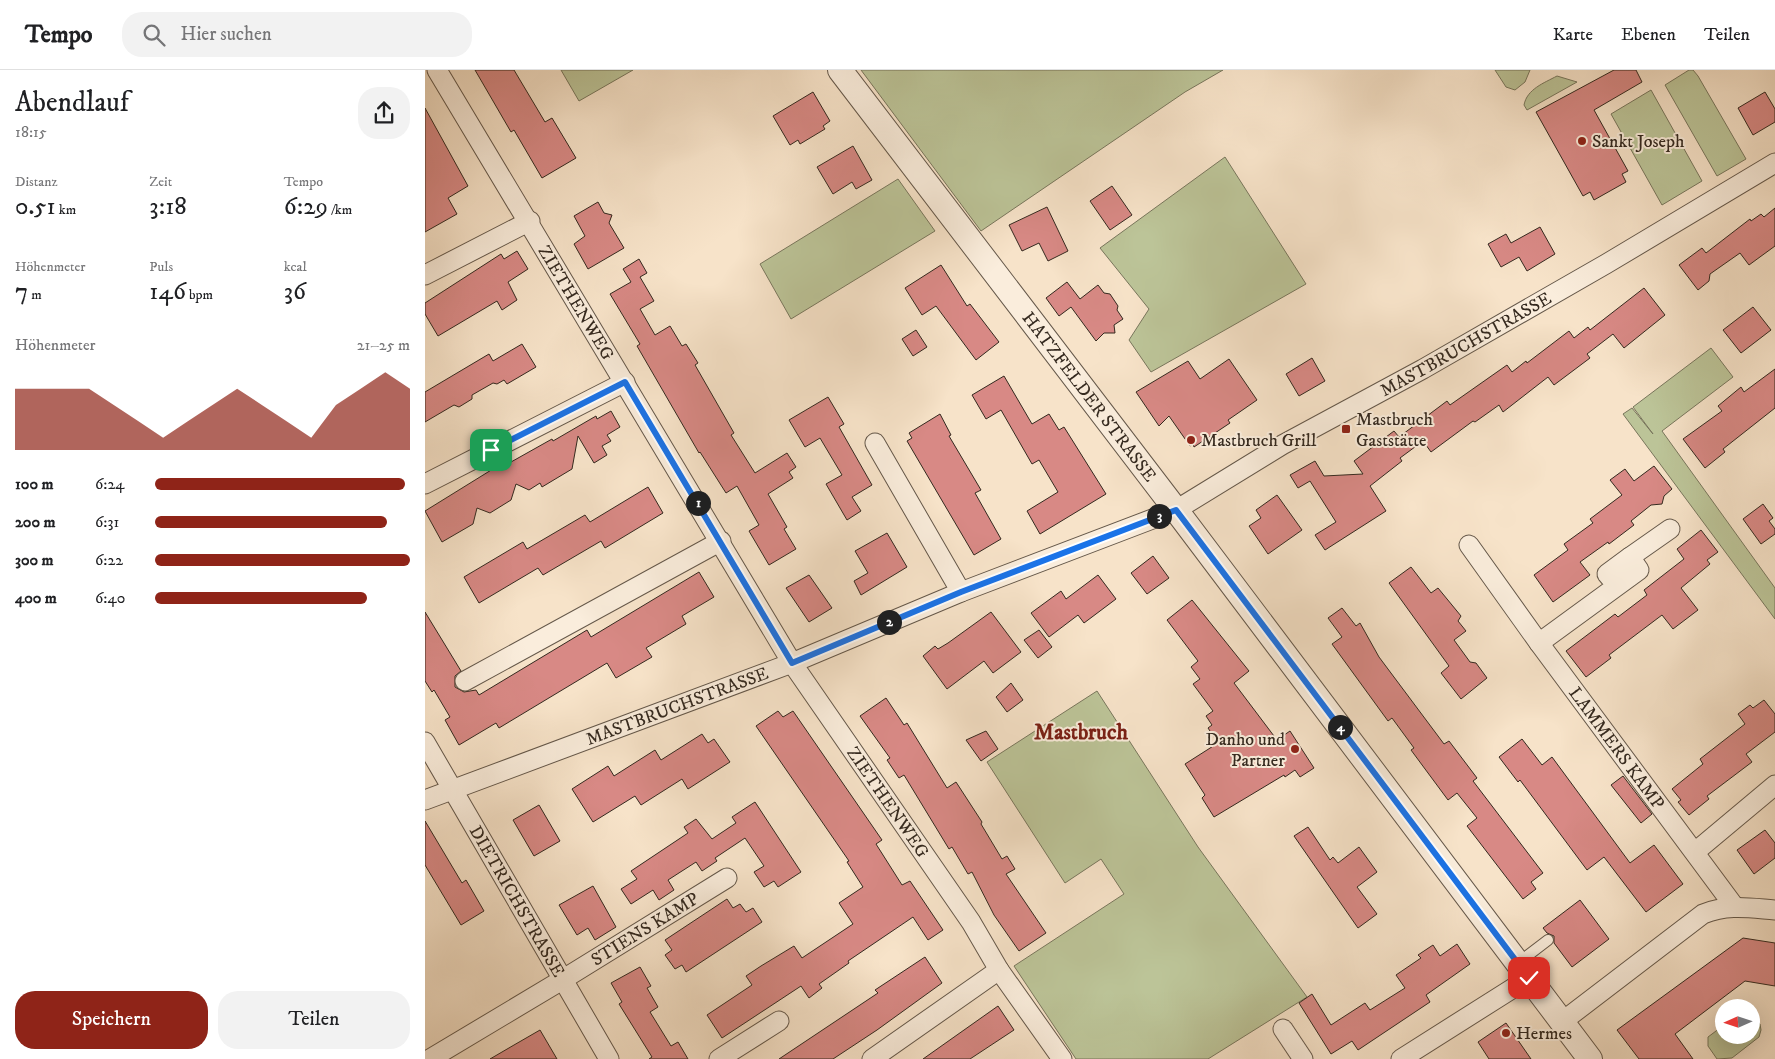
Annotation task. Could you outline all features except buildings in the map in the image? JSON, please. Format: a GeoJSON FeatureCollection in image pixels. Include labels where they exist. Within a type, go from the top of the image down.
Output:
{"type":"FeatureCollection","features":[{"type":"Feature","properties":{"kind":"street","name":"ZIETHENWEG"},"geometry":{"type":"LineString","coordinates":[[437,70],[530,221],[792,663],[971,922],[999,970],[1062,1059]]}},
{"type":"Feature","properties":{"kind":"street","name":"HATZFELDER STRASSE"},"geometry":{"type":"LineString","coordinates":[[840,70],[1176,510],[1590,1059]]}},
{"type":"Feature","properties":{"kind":"street","name":"MASTBRUCHSTRASSE"},"geometry":{"type":"LineString","coordinates":[[425,800],[792,663],[961,592],[1176,510],[1282,445],[1423,369],[1775,164]]}},
{"type":"Feature","properties":{"kind":"street"},"geometry":{"type":"LineString","coordinates":[[425,275],[530,221]]}},
{"type":"Feature","properties":{"kind":"street"},"geometry":{"type":"LineString","coordinates":[[425,484],[625,382]]}},
{"type":"Feature","properties":{"kind":"street"},"geometry":{"type":"LineString","coordinates":[[875,444],[961,592]]}},
{"type":"Feature","properties":{"kind":"street"},"geometry":{"type":"LineString","coordinates":[[1539,643],[1617,586],[1607,574],[1670,529]]}},
{"type":"Feature","properties":{"kind":"street"},"geometry":{"type":"LineString","coordinates":[[465,681],[721,541]]}},
{"type":"Feature","properties":{"kind":"street","name":"LAMMERS KAMP"},"geometry":{"type":"LineString","coordinates":[[1469,545],[1539,643],[1734,906]]}},
{"type":"Feature","properties":{"kind":"street","name":"DIETRICHSTRASSE"},"geometry":{"type":"LineString","coordinates":[[425,742],[455,790],[562,980],[609,1059]]}},
{"type":"Feature","properties":{"kind":"street"},"geometry":{"type":"LineString","coordinates":[[1695,852],[1775,785]]}},
{"type":"Feature","properties":{"kind":"street","name":"STIENS KAMP"},"geometry":{"type":"LineString","coordinates":[[430,1059],[727,878]]}},
{"type":"Feature","properties":{"kind":"street"},"geometry":{"type":"LineString","coordinates":[[1563,1021],[1703,914],[1717,908],[1734,906],[1775,910]]}},
{"type":"Feature","properties":{"kind":"street"},"geometry":{"type":"LineString","coordinates":[[872,1059],[999,970]]}},
{"type":"Feature","properties":{"kind":"street"},"geometry":{"type":"LineString","coordinates":[[1401,1059],[1524,971]]}},
{"type":"Feature","properties":{"kind":"street"},"geometry":{"type":"LineString","coordinates":[[719,1059],[779,1021]]}},
{"type":"Feature","properties":{"kind":"street"},"geometry":{"type":"LineString","coordinates":[[1283,1029],[1303,1059]]}},
{"type":"Feature","properties":{"kind":"lane"},"geometry":{"type":"LineString","coordinates":[[1524,971],[1548,940]]}},
{"type":"Feature","properties":{"kind":"green space"},"geometry":{"type":"Polygon","coordinates":[[[561,70],[633,70],[579,101],[561,70]]]}},
{"type":"Feature","properties":{"kind":"green space"},"geometry":{"type":"Polygon","coordinates":[[[861,70],[1223,70],[1185,92],[981,231],[861,70]]]}},
{"type":"Feature","properties":{"kind":"green space"},"geometry":{"type":"Polygon","coordinates":[[[1495,70],[1530,70],[1525,82],[1515,90],[1506,87],[1495,70]]]}},
{"type":"Feature","properties":{"kind":"green space"},"geometry":{"type":"Polygon","coordinates":[[[1689,70],[1693,70],[1698,76],[1746,159],[1717,176],[1665,85],[1689,70]]]}},
{"type":"Feature","properties":{"kind":"green space"},"geometry":{"type":"Polygon","coordinates":[[[1557,76],[1577,82],[1527,110],[1524,105],[1532,91],[1557,76]]]}},
{"type":"Feature","properties":{"kind":"green space"},"geometry":{"type":"Polygon","coordinates":[[[1651,90],[1702,181],[1662,205],[1611,114],[1651,90]]]}},
{"type":"Feature","properties":{"kind":"green space"},"geometry":{"type":"Polygon","coordinates":[[[1225,157],[1306,284],[1151,372],[1129,340],[1149,309],[1100,248],[1225,157]]]}},
{"type":"Feature","properties":{"kind":"green space"},"geometry":{"type":"Polygon","coordinates":[[[898,179],[935,231],[791,319],[760,264],[898,179]]]}},
{"type":"Feature","properties":{"kind":"green space"},"geometry":{"type":"Polygon","coordinates":[[[1711,348],[1733,377],[1662,431],[1775,588],[1775,619],[1623,414],[1632,408],[1653,434],[1633,407],[1711,348]]]}},
{"type":"Feature","properties":{"kind":"green space"},"geometry":{"type":"Polygon","coordinates":[[[1097,691],[1198,847],[1307,997],[1208,1059],[1076,1059],[1014,966],[1124,894],[1101,859],[1065,883],[987,762],[1097,691]]]}},
{"type":"Feature","properties":{"kind":"green space"},"geometry":{"type":"Polygon","coordinates":[[[1715,1032],[1715,1044],[1750,1044],[1732,1058],[1717,1059],[1708,1046],[1708,1037],[1715,1032]]]}},
{"type":"Feature","properties":{"kind":"place","name":"Sankt Joseph"},"geometry":{"type":"Point","coordinates":[1582,141]}},
{"type":"Feature","properties":{"kind":"place","name":"Mastbruch Gaststätte"},"geometry":{"type":"Point","coordinates":[1346,429]}},
{"type":"Feature","properties":{"kind":"place","name":"Mastbruch Grill"},"geometry":{"type":"Point","coordinates":[1191,440]}},
{"type":"Feature","properties":{"kind":"place","name":"Danho und Partner"},"geometry":{"type":"Point","coordinates":[1295,749]}},
{"type":"Feature","properties":{"kind":"place","name":"Hermes"},"geometry":{"type":"Point","coordinates":[1506,1033]}},
{"type":"Feature","properties":{"kind":"district","name":"Mastbruch"},"geometry":{"type":"Point","coordinates":[1081,731]}},
{"type":"Feature","properties":{"kind":"route"},"geometry":{"type":"LineString","coordinates":[[491,450],[625,382],[792,663],[1050,556],[1176,510],[1529,978]]}}]}
